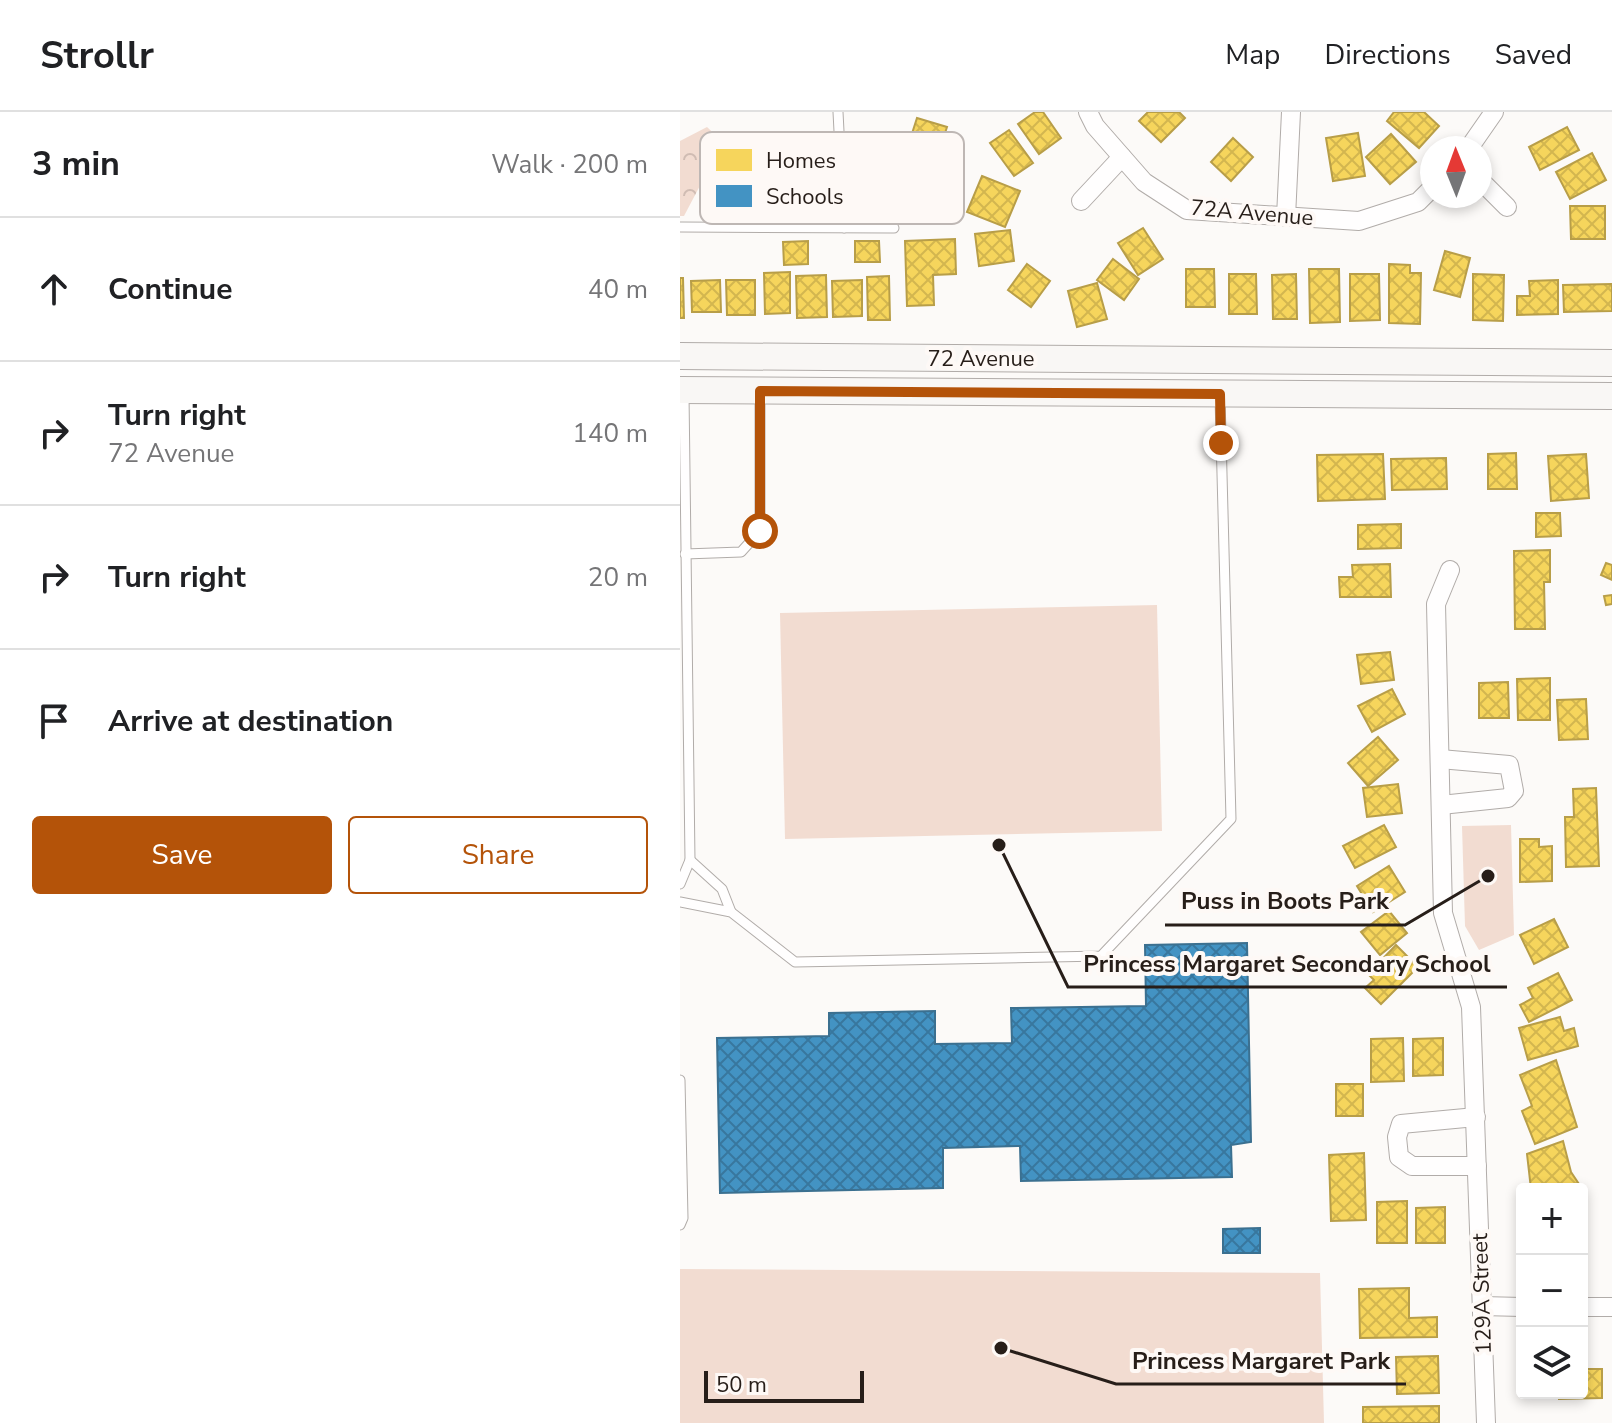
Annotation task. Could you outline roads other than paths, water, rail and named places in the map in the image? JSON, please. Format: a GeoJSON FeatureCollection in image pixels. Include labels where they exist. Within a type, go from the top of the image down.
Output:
{"type":"FeatureCollection","features":[{"type":"Feature","properties":{"kind":"main road","name":"72 Avenue"},"geometry":{"type":"LineString","coordinates":[[680,356],[1612,363]]}},
{"type":"Feature","properties":{"kind":"main road","name":"72 Avenue"},"geometry":{"type":"LineString","coordinates":[[1220,394],[1229,384],[1262,373],[1282,359]]}},
{"type":"Feature","properties":{"kind":"main road","name":"72 Avenue"},"geometry":{"type":"LineString","coordinates":[[682,390],[1612,396]]}},
{"type":"Feature","properties":{"kind":"street"},"geometry":{"type":"LineString","coordinates":[[1286,217],[1291,112]]}},
{"type":"Feature","properties":{"kind":"street"},"geometry":{"type":"LineString","coordinates":[[1477,136],[1494,112]]}},
{"type":"Feature","properties":{"kind":"street","name":"72A Avenue"},"geometry":{"type":"LineString","coordinates":[[1092,119],[1144,182],[1187,210],[1359,221],[1420,200]]}},
{"type":"Feature","properties":{"kind":"street"},"geometry":{"type":"LineString","coordinates":[[1081,201],[1122,157]]}},
{"type":"Feature","properties":{"kind":"street"},"geometry":{"type":"LineString","coordinates":[[1492,192],[1507,207]]}},
{"type":"Feature","properties":{"kind":"street","name":"129A Street"},"geometry":{"type":"LineString","coordinates":[[1450,570],[1436,604],[1443,913],[1471,1007],[1486,1423]]}},
{"type":"Feature","properties":{"kind":"street"},"geometry":{"type":"LineString","coordinates":[[1440,759],[1509,765],[1514,775],[1514,791],[1508,798],[1441,805]]}},
{"type":"Feature","properties":{"kind":"street"},"geometry":{"type":"LineString","coordinates":[[1476,1117],[1415,1120],[1401,1124],[1397,1137],[1399,1157],[1412,1166],[1477,1166]]}},
{"type":"Feature","properties":{"kind":"street"},"geometry":{"type":"LineString","coordinates":[[1482,1306],[1516,1307]]}},
{"type":"Feature","properties":{"kind":"street"},"geometry":{"type":"LineString","coordinates":[[1588,1307],[1612,1307]]}},
{"type":"Feature","properties":{"kind":"lane"},"geometry":{"type":"LineString","coordinates":[[838,112],[839,132]]}},
{"type":"Feature","properties":{"kind":"lane"},"geometry":{"type":"LineString","coordinates":[[844,224],[844,228]]}},
{"type":"Feature","properties":{"kind":"lane"},"geometry":{"type":"LineString","coordinates":[[680,227],[894,228]]}},
{"type":"Feature","properties":{"kind":"lane"},"geometry":{"type":"LineString","coordinates":[[680,884],[690,860],[682,390]]}},
{"type":"Feature","properties":{"kind":"lane"},"geometry":{"type":"LineString","coordinates":[[685,554],[741,552],[760,531],[760,391]]}},
{"type":"Feature","properties":{"kind":"lane"},"geometry":{"type":"LineString","coordinates":[[680,902],[731,912],[795,962],[1101,956],[1231,819],[1220,394]]}},
{"type":"Feature","properties":{"kind":"lane"},"geometry":{"type":"LineString","coordinates":[[690,860],[722,889],[731,912]]}},
{"type":"Feature","properties":{"kind":"lane"},"geometry":{"type":"LineString","coordinates":[[680,1080],[683,1218],[680,1225]]}},
{"type":"Feature","properties":{"kind":"place","name":"Princess Margaret Secondary School"},"geometry":{"type":"Point","coordinates":[999,845]}},
{"type":"Feature","properties":{"kind":"place","name":"Puss in Boots Park"},"geometry":{"type":"Point","coordinates":[1488,876]}},
{"type":"Feature","properties":{"kind":"place","name":"Princess Margaret Park"},"geometry":{"type":"Point","coordinates":[1001,1348]}}]}
